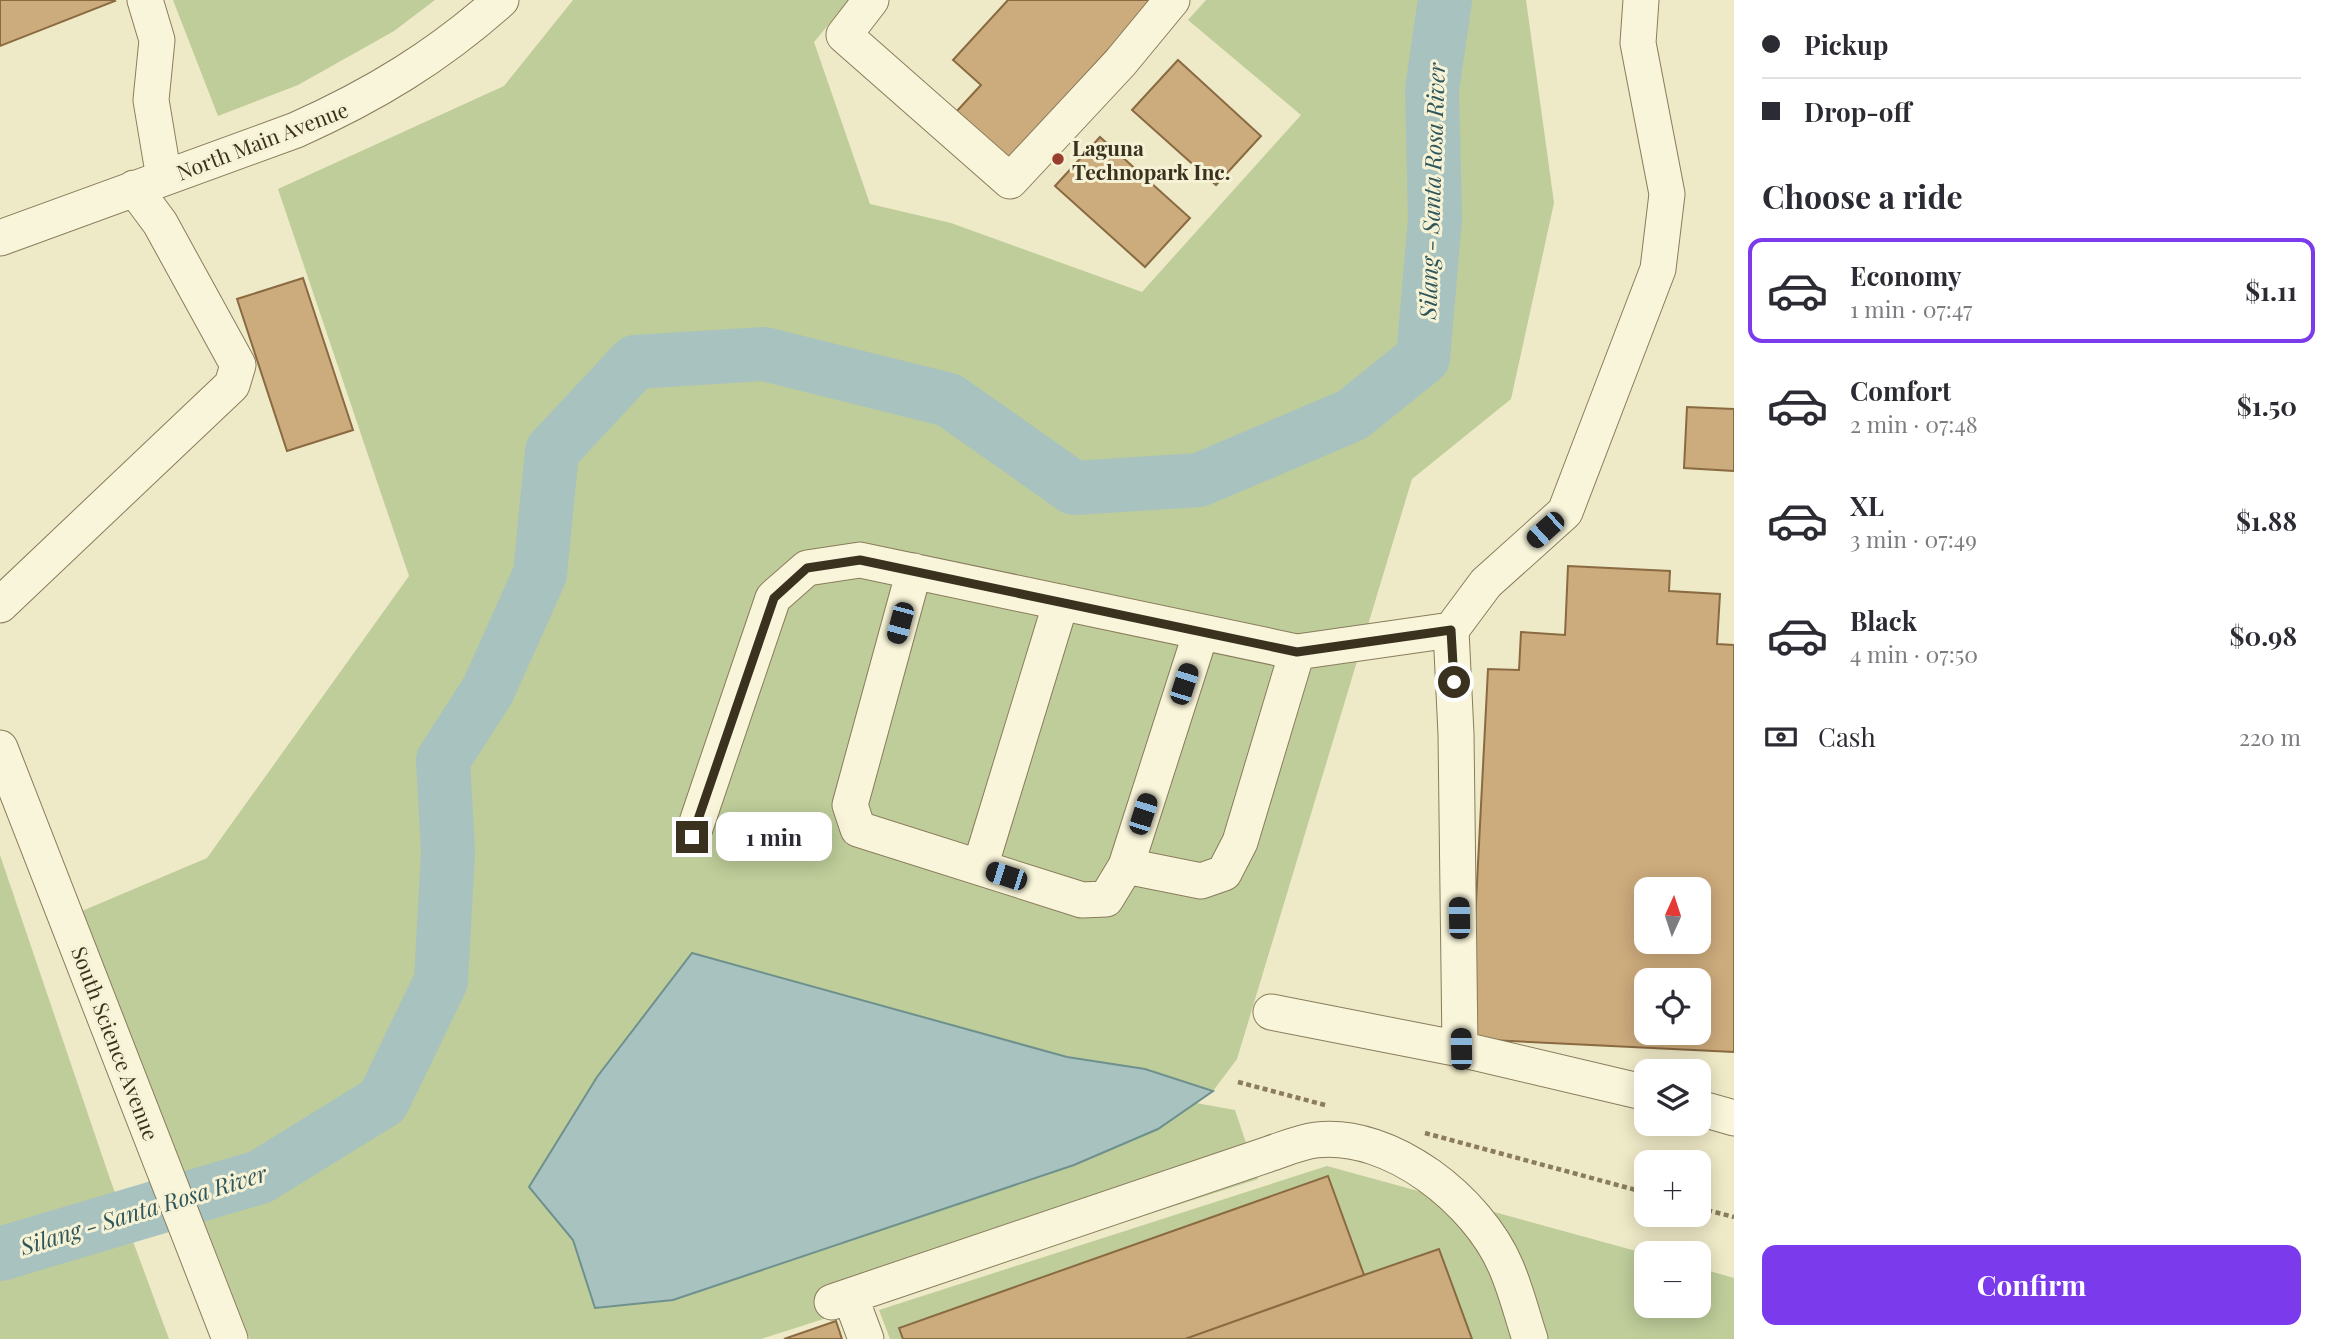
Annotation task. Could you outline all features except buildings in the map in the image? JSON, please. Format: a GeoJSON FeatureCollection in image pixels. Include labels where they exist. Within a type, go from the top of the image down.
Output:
{"type":"FeatureCollection","features":[{"type":"Feature","properties":{"kind":"street"},"geometry":{"type":"LineString","coordinates":[[0,605],[232,385],[238,365],[160,223],[149,183],[151,100],[157,40],[145,0]]}},
{"type":"Feature","properties":{"kind":"street","name":"North Main Avenue"},"geometry":{"type":"LineString","coordinates":[[0,238],[296,130],[384,88],[421,65],[501,0]]}},
{"type":"Feature","properties":{"kind":"street"},"geometry":{"type":"LineString","coordinates":[[872,0],[845,35],[1010,181],[1120,63],[1172,0]]}},
{"type":"Feature","properties":{"kind":"street"},"geometry":{"type":"LineString","coordinates":[[1461,1049],[1456,734],[1451,630],[1486,583],[1565,512],[1658,270],[1667,194],[1638,43],[1641,0]]}},
{"type":"Feature","properties":{"kind":"street"},"geometry":{"type":"LineString","coordinates":[[692,837],[774,598],[807,568],[860,560],[1297,652],[1451,630]]}},
{"type":"Feature","properties":{"kind":"street"},"geometry":{"type":"LineString","coordinates":[[914,571],[849,805],[858,829],[1082,900],[1107,899],[1126,866],[1201,632]]}},
{"type":"Feature","properties":{"kind":"street"},"geometry":{"type":"LineString","coordinates":[[980,867],[1061,602]]}},
{"type":"Feature","properties":{"kind":"street"},"geometry":{"type":"LineString","coordinates":[[1126,866],[1201,881],[1224,873],[1240,842],[1297,652]]}},
{"type":"Feature","properties":{"kind":"street","name":"South Science Avenue"},"geometry":{"type":"LineString","coordinates":[[0,748],[153,1136],[224,1325]]}},
{"type":"Feature","properties":{"kind":"street"},"geometry":{"type":"LineString","coordinates":[[1271,1012],[1461,1049],[1634,1090]]}},
{"type":"Feature","properties":{"kind":"street"},"geometry":{"type":"LineString","coordinates":[[1711,1111],[1734,1118]]}},
{"type":"Feature","properties":{"kind":"street"},"geometry":{"type":"LineString","coordinates":[[866,1339],[841,1299],[1316,1140],[1361,1142],[1403,1158],[1438,1182],[1478,1222],[1506,1266],[1530,1339]]}},
{"type":"Feature","properties":{"kind":"path"},"geometry":{"type":"LineString","coordinates":[[1238,1082],[1331,1107]]}},
{"type":"Feature","properties":{"kind":"path"},"geometry":{"type":"LineString","coordinates":[[1423,1132],[1634,1189]]}},
{"type":"Feature","properties":{"kind":"path"},"geometry":{"type":"LineString","coordinates":[[1711,1211],[1734,1217]]}},
{"type":"Feature","properties":{"kind":"green space"},"geometry":{"type":"Polygon","coordinates":[[[173,0],[435,0],[394,31],[298,85],[218,116],[173,0]]]}},
{"type":"Feature","properties":{"kind":"green space"},"geometry":{"type":"Polygon","coordinates":[[[573,0],[849,0],[814,42],[870,204],[951,223],[1142,292],[1301,115],[1188,20],[1206,0],[1526,0],[1554,203],[1511,399],[1412,479],[1237,1059],[1213,1091],[1067,1057],[529,1187],[573,1240],[595,1308],[673,1300],[1074,1165],[1158,1129],[1196,1103],[1235,1110],[1258,1179],[761,1339],[250,1339],[82,911],[207,858],[409,576],[278,189],[504,86],[573,0]]]}},
{"type":"Feature","properties":{"kind":"green space"},"geometry":{"type":"Polygon","coordinates":[[[0,855],[110,1179],[169,1339],[0,1339],[0,855]]]}},
{"type":"Feature","properties":{"kind":"green space"},"geometry":{"type":"Polygon","coordinates":[[[1327,1166],[1634,1250],[1634,1318],[1711,1318],[1711,1271],[1734,1278],[1734,1339],[890,1339],[879,1310],[1327,1166]]]}},
{"type":"Feature","properties":{"kind":"water"},"geometry":{"type":"Polygon","coordinates":[[[692,953],[1067,1057],[1145,1069],[1213,1091],[1158,1129],[1074,1165],[673,1300],[595,1308],[573,1240],[529,1187],[597,1077],[692,953]]]}},
{"type":"Feature","properties":{"kind":"waterway","name":"Silang - Santa Rosa River"},"geometry":{"type":"LineString","coordinates":[[0,1254],[260,1177],[383,1101],[441,981],[448,852],[443,760],[488,690],[540,574],[552,451],[635,362],[764,354],[949,400],[1074,488],[1199,480],[1352,415],[1423,358],[1435,219],[1432,90],[1445,0]]}},
{"type":"Feature","properties":{"kind":"place","name":"Laguna Technopark Inc."},"geometry":{"type":"Point","coordinates":[1058,159]}},
{"type":"Feature","properties":{"kind":"route"},"geometry":{"type":"LineString","coordinates":[[692,837],[774,598],[807,568],[860,560],[1297,652],[1451,630],[1454,682]]}}]}
